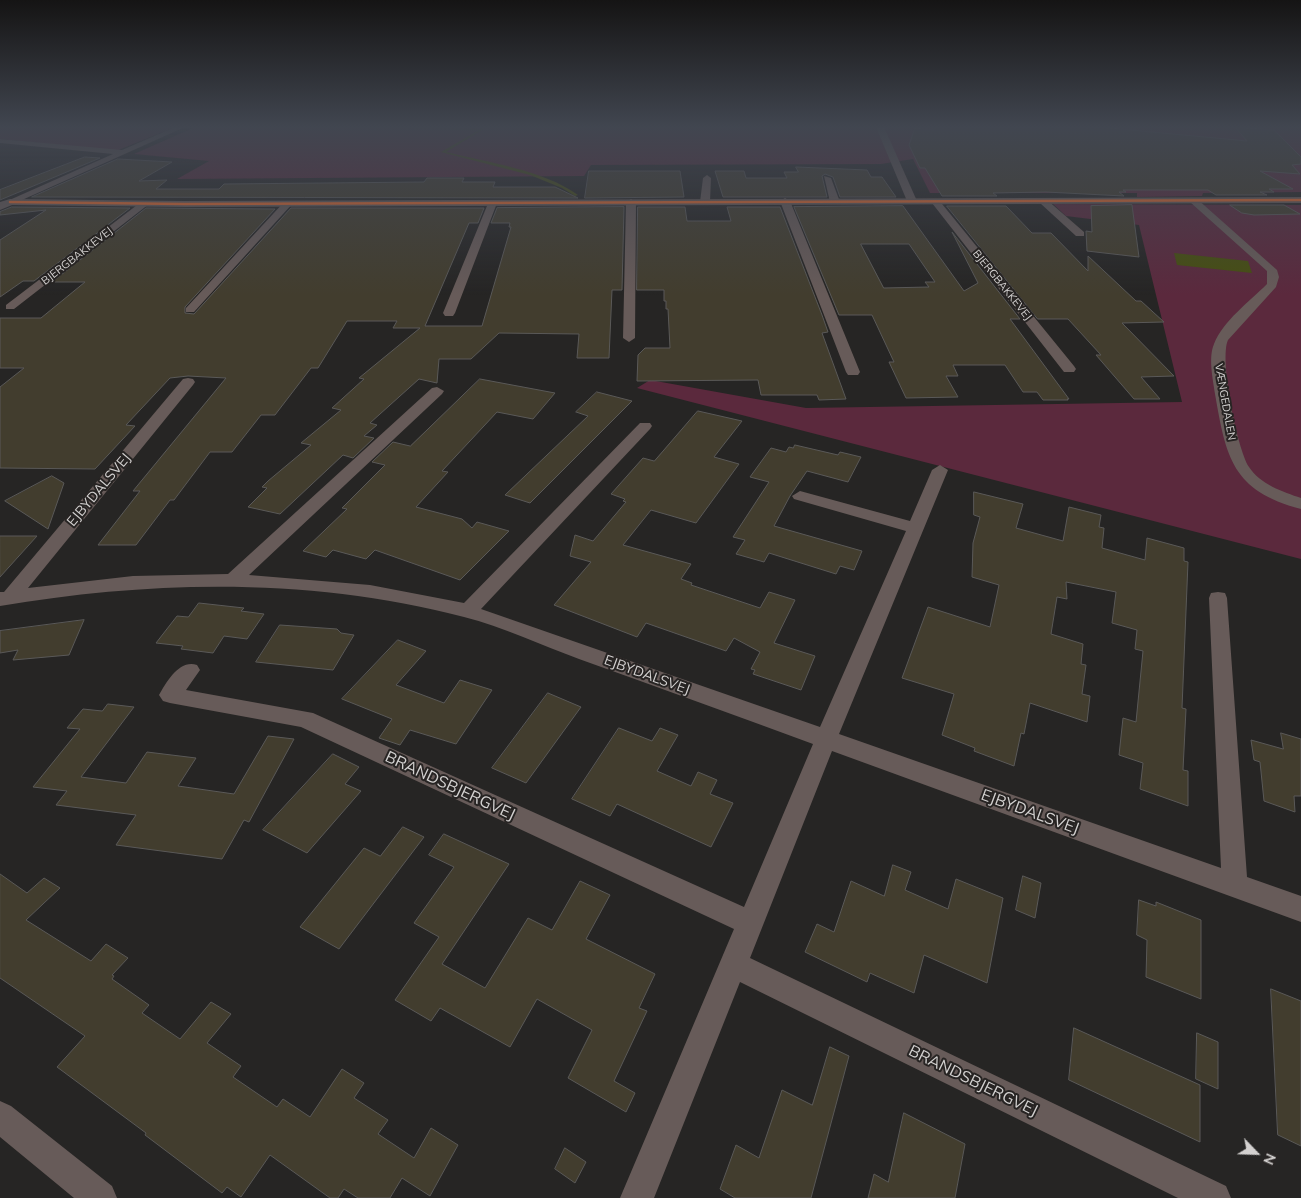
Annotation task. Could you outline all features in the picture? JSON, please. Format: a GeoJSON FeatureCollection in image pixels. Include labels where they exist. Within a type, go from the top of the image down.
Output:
{"type":"FeatureCollection","features":[{"type":"Feature","properties":{"kind":"street"},"geometry":{"type":"LineString","coordinates":[[5,204],[52,183]]}},
{"type":"Feature","properties":{"kind":"street"},"geometry":{"type":"LineString","coordinates":[[705,202],[707,183]]}},
{"type":"Feature","properties":{"kind":"street"},"geometry":{"type":"LineString","coordinates":[[829,183],[835,202]]}},
{"type":"Feature","properties":{"kind":"street"},"geometry":{"type":"LineString","coordinates":[[904,183],[912,201]]}},
{"type":"Feature","properties":{"kind":"street","name":"VÆNGEDALEN"},"geometry":{"type":"LineString","coordinates":[[1193,200],[1272,270],[1274,277],[1272,285],[1219,345],[1217,363],[1234,452],[1242,469],[1276,495],[1301,504]]}},
{"type":"Feature","properties":{"kind":"street","name":"BJERGBAKKEVEJ"},"geometry":{"type":"LineString","coordinates":[[5,204],[1301,200]]}},
{"type":"Feature","properties":{"kind":"street","name":"BJERGBAKKEVEJ"},"geometry":{"type":"LineString","coordinates":[[935,201],[1069,369]]}},
{"type":"Feature","properties":{"kind":"street"},"geometry":{"type":"LineString","coordinates":[[1043,201],[1080,234]]}},
{"type":"Feature","properties":{"kind":"street"},"geometry":{"type":"LineString","coordinates":[[449,313],[492,202]]}},
{"type":"Feature","properties":{"kind":"street"},"geometry":{"type":"LineString","coordinates":[[629,338],[631,202]]}},
{"type":"Feature","properties":{"kind":"street"},"geometry":{"type":"LineString","coordinates":[[785,202],[853,372]]}},
{"type":"Feature","properties":{"kind":"street","name":"BJERGBAKKEVEJ"},"geometry":{"type":"LineString","coordinates":[[10,307],[144,204]]}},
{"type":"Feature","properties":{"kind":"street"},"geometry":{"type":"LineString","coordinates":[[190,310],[288,204]]}},
{"type":"Feature","properties":{"kind":"street","name":"EJBYDALSVEJ"},"geometry":{"type":"LineString","coordinates":[[5,598],[188,382]]}},
{"type":"Feature","properties":{"kind":"street"},"geometry":{"type":"LineString","coordinates":[[233,580],[437,391]]}},
{"type":"Feature","properties":{"kind":"street"},"geometry":{"type":"LineString","coordinates":[[468,611],[644,426]]}},
{"type":"Feature","properties":{"kind":"street"},"geometry":{"type":"LineString","coordinates":[[637,1198],[826,739],[940,470]]}},
{"type":"Feature","properties":{"kind":"street"},"geometry":{"type":"LineString","coordinates":[[800,496],[915,528]]}},
{"type":"Feature","properties":{"kind":"street","name":"EJBYDALSVEJ"},"geometry":{"type":"LineString","coordinates":[[5,598],[151,580],[233,580],[357,590],[468,611],[1301,909]]}},
{"type":"Feature","properties":{"kind":"street"},"geometry":{"type":"LineString","coordinates":[[1218,598],[1235,886]]}},
{"type":"Feature","properties":{"kind":"street","name":"BRANDSBJERGVEJ"},"geometry":{"type":"LineString","coordinates":[[190,670],[170,695],[305,719],[750,924]]}},
{"type":"Feature","properties":{"kind":"street","name":"BRANDSBJERGVEJ"},"geometry":{"type":"LineString","coordinates":[[733,964],[1214,1198]]}},
{"type":"Feature","properties":{"kind":"street"},"geometry":{"type":"LineString","coordinates":[[0,1117],[100,1198]]}},
{"type":"Feature","properties":{"kind":"shaded area"},"geometry":{"type":"Polygon","coordinates":[[[925,183],[1301,183],[1301,192],[1203,193],[1202,196],[1137,197],[1137,193],[930,193],[925,183]]]}},
{"type":"Feature","properties":{"kind":"shaded area"},"geometry":{"type":"Polygon","coordinates":[[[1053,204],[1301,205],[1301,559],[637,388],[650,380],[806,408],[1182,402],[1139,225],[1066,216],[1053,204]]]}},
{"type":"Feature","properties":{"kind":"shaded area"},"geometry":{"type":"Polygon","coordinates":[[[1174,253],[1248,261],[1252,273],[1177,265],[1174,253]]]}},
{"type":"Feature","properties":{"kind":"building"},"geometry":{"type":"Polygon","coordinates":[[[18,183],[41,183],[0,200],[0,190],[18,183]]]}},
{"type":"Feature","properties":{"kind":"building"},"geometry":{"type":"Polygon","coordinates":[[[64,183],[163,183],[156,189],[219,189],[224,184],[495,183],[493,187],[555,187],[578,198],[32,197],[64,183]]]}},
{"type":"Feature","properties":{"kind":"building"},"geometry":{"type":"Polygon","coordinates":[[[587,183],[682,183],[684,197],[585,198],[587,183]]]}},
{"type":"Feature","properties":{"kind":"building"},"geometry":{"type":"Polygon","coordinates":[[[719,183],[824,183],[827,197],[723,197],[719,183]]]}},
{"type":"Feature","properties":{"kind":"building"},"geometry":{"type":"Polygon","coordinates":[[[835,183],[886,183],[896,197],[840,197],[835,183]]]}},
{"type":"Feature","properties":{"kind":"building"},"geometry":{"type":"Polygon","coordinates":[[[934,183],[1282,183],[1293,189],[1269,189],[1274,192],[1260,192],[1267,195],[1216,195],[1208,190],[1123,190],[1126,192],[1119,192],[1124,196],[1046,192],[993,193],[997,196],[942,196],[934,183]]]}},
{"type":"Feature","properties":{"kind":"building"},"geometry":{"type":"Polygon","coordinates":[[[1132,205],[1139,257],[1087,251],[1086,231],[1092,232],[1091,206],[1132,205]]]}},
{"type":"Feature","properties":{"kind":"building"},"geometry":{"type":"Polygon","coordinates":[[[1230,205],[1284,205],[1300,214],[1254,215],[1242,213],[1230,205]]]}},
{"type":"Feature","properties":{"kind":"building"},"geometry":{"type":"Polygon","coordinates":[[[903,206],[964,291],[978,283],[952,232],[1020,319],[1010,319],[1069,399],[1043,400],[1037,392],[1023,392],[1005,365],[953,365],[958,376],[946,376],[958,397],[906,398],[889,362],[894,362],[872,315],[839,315],[794,207],[903,206]],[[861,244],[884,288],[929,287],[925,282],[935,282],[909,244],[861,244]]]}},
{"type":"Feature","properties":{"kind":"building"},"geometry":{"type":"Polygon","coordinates":[[[947,206],[1006,206],[1032,233],[1051,233],[1088,271],[1088,256],[1136,301],[1141,301],[1164,322],[1122,323],[1174,376],[1141,377],[1160,399],[1134,399],[1096,355],[1101,355],[1068,319],[1038,319],[947,206]]]}},
{"type":"Feature","properties":{"kind":"building"},"geometry":{"type":"Polygon","coordinates":[[[12,207],[130,208],[34,281],[23,281],[0,297],[0,240],[46,210],[0,215],[0,212],[12,207]]]}},
{"type":"Feature","properties":{"kind":"building"},"geometry":{"type":"Polygon","coordinates":[[[624,207],[622,290],[612,290],[609,358],[577,358],[579,334],[499,333],[471,359],[439,359],[437,383],[419,379],[370,423],[377,425],[364,436],[374,438],[353,458],[343,455],[280,514],[248,507],[267,488],[262,487],[268,481],[311,445],[301,443],[341,410],[332,408],[364,379],[359,378],[420,328],[393,328],[397,321],[347,321],[318,368],[311,368],[275,415],[261,415],[232,452],[210,452],[174,500],[170,500],[136,545],[98,545],[140,491],[133,491],[226,378],[188,376],[170,378],[126,425],[135,426],[95,469],[0,468],[0,387],[24,368],[0,368],[0,318],[41,318],[85,282],[52,282],[146,208],[275,209],[185,307],[185,313],[194,314],[291,208],[484,208],[478,223],[469,223],[425,326],[482,326],[511,227],[509,227],[510,223],[491,223],[497,208],[624,207]]]}},
{"type":"Feature","properties":{"kind":"building"},"geometry":{"type":"Polygon","coordinates":[[[638,207],[685,207],[687,221],[731,221],[727,207],[780,207],[828,332],[822,333],[846,399],[819,400],[817,395],[761,395],[758,380],[637,381],[638,355],[645,348],[670,348],[668,309],[666,309],[666,301],[664,301],[664,290],[637,290],[638,207]]]}},
{"type":"Feature","properties":{"kind":"building"},"geometry":{"type":"Polygon","coordinates":[[[480,379],[555,393],[533,419],[497,412],[442,471],[448,472],[416,507],[462,519],[472,528],[477,522],[509,531],[460,580],[375,550],[366,559],[333,550],[326,557],[303,551],[347,509],[342,508],[385,465],[372,462],[393,442],[410,446],[480,379]]]}},
{"type":"Feature","properties":{"kind":"building"},"geometry":{"type":"Polygon","coordinates":[[[597,392],[632,401],[530,503],[505,495],[588,416],[576,412],[597,392]]]}},
{"type":"Feature","properties":{"kind":"building"},"geometry":{"type":"Polygon","coordinates":[[[698,411],[742,421],[714,457],[739,464],[696,523],[651,510],[623,545],[691,564],[681,579],[692,583],[691,585],[760,608],[769,592],[795,600],[774,643],[815,656],[801,690],[753,674],[755,670],[751,669],[760,652],[734,638],[726,651],[646,623],[637,637],[554,605],[591,562],[570,556],[575,535],[593,541],[626,502],[623,501],[625,499],[611,494],[643,458],[654,461],[698,411]]]}},
{"type":"Feature","properties":{"kind":"building"},"geometry":{"type":"Polygon","coordinates":[[[795,445],[838,455],[840,452],[861,457],[848,482],[807,471],[790,496],[774,526],[862,551],[854,570],[840,566],[836,574],[769,553],[764,562],[736,554],[745,540],[733,537],[769,482],[750,477],[771,448],[786,452],[789,447],[793,448],[795,445]]]}},
{"type":"Feature","properties":{"kind":"building"},"geometry":{"type":"Polygon","coordinates":[[[52,476],[64,483],[48,529],[5,501],[52,476]]]}},
{"type":"Feature","properties":{"kind":"building"},"geometry":{"type":"Polygon","coordinates":[[[974,492],[1023,504],[1016,528],[1063,541],[1069,507],[1101,515],[1099,527],[1104,528],[1102,548],[1145,560],[1147,538],[1184,548],[1184,561],[1188,562],[1182,708],[1186,709],[1183,770],[1188,771],[1188,806],[1140,789],[1143,763],[1119,755],[1123,718],[1136,722],[1143,651],[1135,649],[1137,630],[1112,623],[1116,592],[1066,582],[1067,599],[1057,597],[1051,634],[1083,644],[1081,664],[1086,665],[1082,694],[1090,696],[1087,722],[1030,703],[1024,734],[1021,733],[1014,766],[974,751],[975,748],[942,735],[954,694],[902,678],[928,607],[990,627],[999,585],[972,577],[973,543],[980,517],[974,515],[974,492]]]}},
{"type":"Feature","properties":{"kind":"building"},"geometry":{"type":"Polygon","coordinates":[[[0,536],[37,536],[0,577],[0,536]]]}},
{"type":"Feature","properties":{"kind":"building"},"geometry":{"type":"Polygon","coordinates":[[[199,603],[244,608],[241,611],[264,614],[247,639],[224,636],[213,653],[181,649],[183,646],[156,643],[177,616],[188,617],[199,603]]]}},
{"type":"Feature","properties":{"kind":"building"},"geometry":{"type":"Polygon","coordinates":[[[84,620],[69,655],[13,660],[18,650],[0,653],[0,631],[84,620]]]}},
{"type":"Feature","properties":{"kind":"building"},"geometry":{"type":"Polygon","coordinates":[[[280,625],[337,629],[341,633],[354,635],[333,670],[256,662],[280,625]]]}},
{"type":"Feature","properties":{"kind":"building"},"geometry":{"type":"Polygon","coordinates":[[[398,640],[426,651],[396,685],[444,703],[460,680],[492,690],[456,744],[410,730],[400,745],[379,738],[392,719],[342,699],[398,640]]]}},
{"type":"Feature","properties":{"kind":"building"},"geometry":{"type":"Polygon","coordinates":[[[548,693],[581,707],[526,783],[492,768],[548,693]]]}},
{"type":"Feature","properties":{"kind":"building"},"geometry":{"type":"Polygon","coordinates":[[[108,704],[134,707],[81,777],[126,783],[147,752],[196,758],[178,786],[234,794],[268,736],[294,739],[249,822],[244,820],[222,859],[116,845],[136,815],[56,805],[67,791],[33,787],[80,729],[67,728],[83,709],[102,711],[108,704]]]}},
{"type":"Feature","properties":{"kind":"building"},"geometry":{"type":"Polygon","coordinates":[[[619,728],[652,741],[660,728],[678,735],[657,771],[691,786],[698,772],[717,780],[710,794],[733,803],[711,847],[617,804],[610,816],[572,799],[619,728]]]}},
{"type":"Feature","properties":{"kind":"building"},"geometry":{"type":"Polygon","coordinates":[[[1281,733],[1301,739],[1301,796],[1294,796],[1295,812],[1264,801],[1260,762],[1254,760],[1251,740],[1283,749],[1281,733]]]}},
{"type":"Feature","properties":{"kind":"building"},"geometry":{"type":"Polygon","coordinates":[[[333,754],[359,767],[345,784],[361,791],[307,853],[263,830],[333,754]]]}},
{"type":"Feature","properties":{"kind":"building"},"geometry":{"type":"Polygon","coordinates":[[[403,827],[424,837],[339,949],[300,927],[364,848],[380,856],[403,827]]]}},
{"type":"Feature","properties":{"kind":"building"},"geometry":{"type":"Polygon","coordinates":[[[444,834],[509,864],[442,964],[485,988],[528,918],[552,930],[580,881],[610,895],[586,939],[655,974],[639,1008],[647,1011],[614,1081],[635,1093],[626,1112],[568,1078],[592,1030],[537,999],[510,1047],[440,1008],[431,1021],[395,1000],[439,937],[414,923],[454,867],[429,855],[444,834]]]}},
{"type":"Feature","properties":{"kind":"building"},"geometry":{"type":"Polygon","coordinates":[[[893,865],[911,872],[905,890],[948,909],[956,879],[1003,898],[987,983],[924,955],[914,993],[870,973],[867,982],[805,952],[817,924],[834,932],[851,881],[884,896],[893,865]]]}},
{"type":"Feature","properties":{"kind":"building"},"geometry":{"type":"Polygon","coordinates":[[[0,874],[27,893],[44,878],[60,888],[26,920],[91,961],[106,944],[128,958],[112,975],[114,976],[112,979],[149,1005],[142,1013],[180,1039],[211,1002],[231,1014],[207,1043],[241,1066],[233,1077],[277,1107],[283,1099],[310,1117],[342,1069],[364,1083],[354,1098],[388,1120],[378,1134],[414,1158],[431,1128],[458,1145],[430,1196],[402,1178],[390,1198],[358,1198],[344,1189],[338,1198],[330,1198],[270,1155],[241,1197],[227,1187],[222,1193],[145,1135],[146,1133],[57,1067],[85,1036],[0,978],[0,874]]]}},
{"type":"Feature","properties":{"kind":"building"},"geometry":{"type":"Polygon","coordinates":[[[1023,876],[1041,883],[1035,918],[1016,910],[1023,876]]]}},
{"type":"Feature","properties":{"kind":"building"},"geometry":{"type":"Polygon","coordinates":[[[1139,900],[1156,906],[1156,902],[1201,920],[1201,999],[1146,977],[1147,940],[1137,935],[1139,900]]]}},
{"type":"Feature","properties":{"kind":"building"},"geometry":{"type":"Polygon","coordinates":[[[1271,989],[1301,1001],[1301,1146],[1278,1135],[1271,989]]]}},
{"type":"Feature","properties":{"kind":"building"},"geometry":{"type":"Polygon","coordinates":[[[1074,1028],[1200,1085],[1200,1142],[1069,1080],[1074,1028]]]}},
{"type":"Feature","properties":{"kind":"building"},"geometry":{"type":"Polygon","coordinates":[[[1197,1033],[1218,1042],[1218,1089],[1196,1079],[1197,1033]]]}},
{"type":"Feature","properties":{"kind":"building"},"geometry":{"type":"Polygon","coordinates":[[[830,1047],[849,1056],[811,1198],[735,1198],[720,1189],[736,1145],[759,1158],[782,1090],[812,1105],[830,1047]]]}},
{"type":"Feature","properties":{"kind":"building"},"geometry":{"type":"Polygon","coordinates":[[[904,1113],[965,1144],[955,1198],[868,1198],[874,1174],[888,1182],[904,1113]]]}},
{"type":"Feature","properties":{"kind":"building"},"geometry":{"type":"Polygon","coordinates":[[[565,1148],[586,1162],[575,1183],[555,1169],[565,1148]]]}},
{"type":"Feature","properties":{"kind":"waterway"},"geometry":{"type":"LineString","coordinates":[[554,183],[576,195]]}},
{"type":"Feature","properties":{"kind":"transit line"},"geometry":{"type":"LineString","coordinates":[[10,202],[185,204],[1301,200]]}}]}
